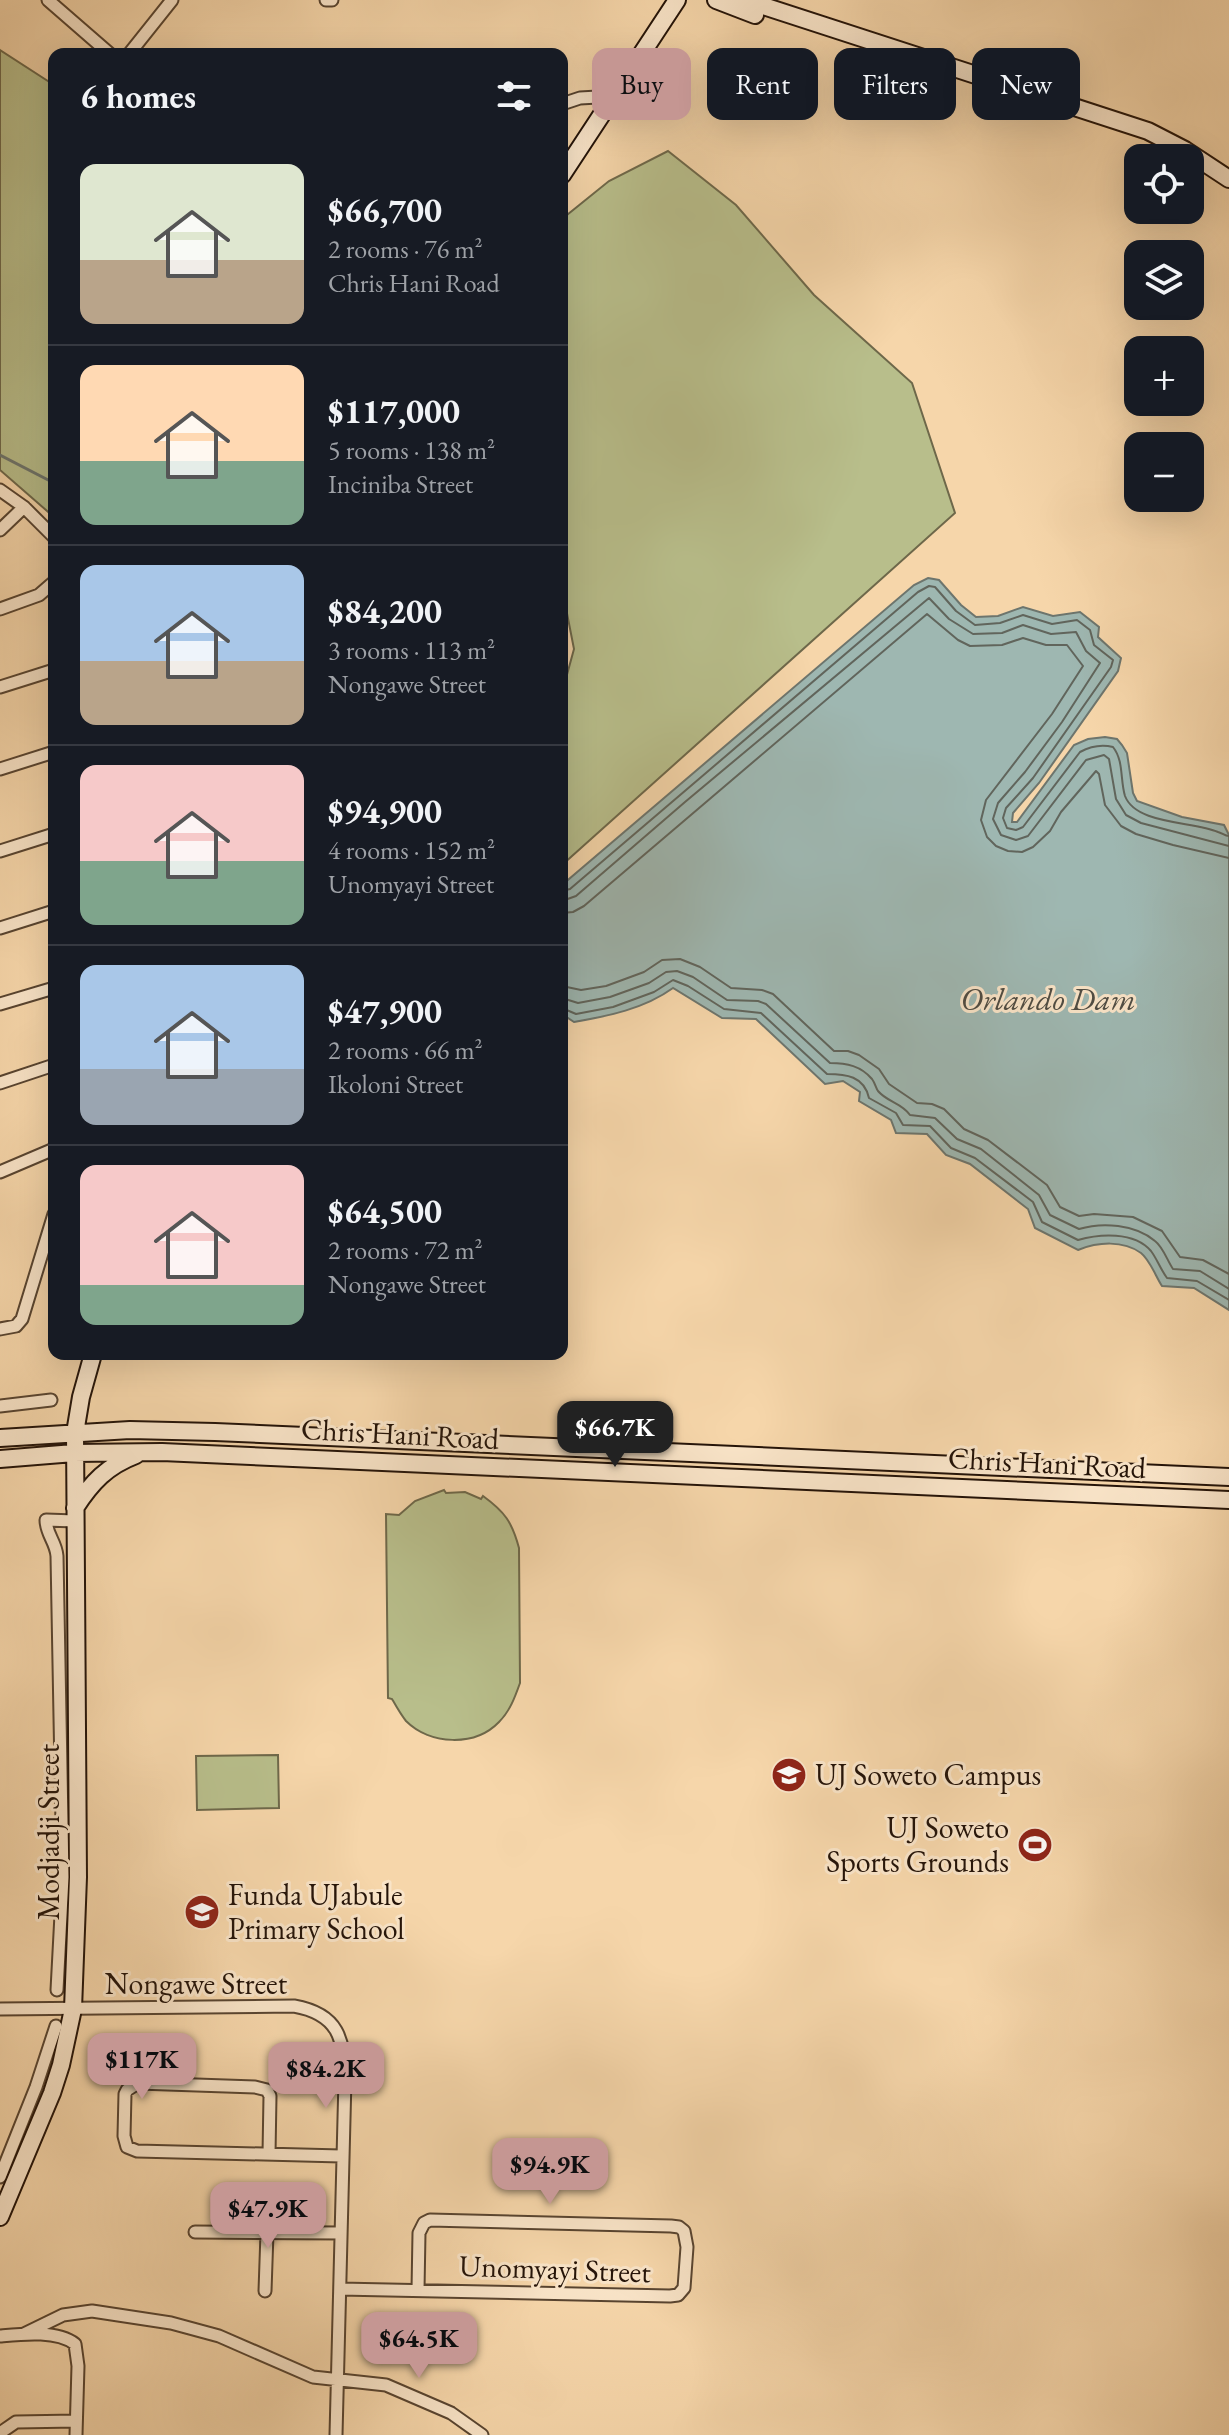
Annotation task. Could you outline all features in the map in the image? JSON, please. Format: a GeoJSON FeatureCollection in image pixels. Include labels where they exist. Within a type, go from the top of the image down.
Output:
{"type":"FeatureCollection","features":[{"type":"Feature","properties":{"kind":"main road"},"geometry":{"type":"LineString","coordinates":[[646,48],[677,0]]}},
{"type":"Feature","properties":{"kind":"main road"},"geometry":{"type":"LineString","coordinates":[[716,0],[972,80]]}},
{"type":"Feature","properties":{"kind":"main road"},"geometry":{"type":"LineString","coordinates":[[745,0],[972,72]]}},
{"type":"Feature","properties":{"kind":"main road"},"geometry":{"type":"LineString","coordinates":[[1080,110],[1148,131],[1185,150],[1229,179]]}},
{"type":"Feature","properties":{"kind":"main road"},"geometry":{"type":"LineString","coordinates":[[568,166],[599,120]]}},
{"type":"Feature","properties":{"kind":"main road","name":"Modjadji Street"},"geometry":{"type":"LineString","coordinates":[[0,2217],[44,2090],[61,2065],[73,2009],[74,1453],[81,1397],[91,1360]]}},
{"type":"Feature","properties":{"kind":"main road","name":"Chris Hani Road"},"geometry":{"type":"LineString","coordinates":[[0,1438],[130,1430],[228,1432],[1229,1477]]}},
{"type":"Feature","properties":{"kind":"main road"},"geometry":{"type":"LineString","coordinates":[[75,1514],[90,1486],[108,1468],[146,1452]]}},
{"type":"Feature","properties":{"kind":"main road","name":"Chris Hani Road"},"geometry":{"type":"LineString","coordinates":[[0,1459],[74,1453],[146,1452],[1229,1500]]}},
{"type":"Feature","properties":{"kind":"main road"},"geometry":{"type":"LineString","coordinates":[[1210,1499],[1211,1476]]}},
{"type":"Feature","properties":{"kind":"street"},"geometry":{"type":"LineString","coordinates":[[48,0],[103,48]]}},
{"type":"Feature","properties":{"kind":"street"},"geometry":{"type":"LineString","coordinates":[[134,48],[169,1]]}},
{"type":"Feature","properties":{"kind":"street"},"geometry":{"type":"LineString","coordinates":[[568,102],[592,97]]}},
{"type":"Feature","properties":{"kind":"street"},"geometry":{"type":"LineString","coordinates":[[0,490],[24,507],[48,531]]}},
{"type":"Feature","properties":{"kind":"street"},"geometry":{"type":"LineString","coordinates":[[0,530],[24,507]]}},
{"type":"Feature","properties":{"kind":"street"},"geometry":{"type":"LineString","coordinates":[[0,609],[39,595],[48,587]]}},
{"type":"Feature","properties":{"kind":"street"},"geometry":{"type":"LineString","coordinates":[[0,687],[48,672]]}},
{"type":"Feature","properties":{"kind":"street"},"geometry":{"type":"LineString","coordinates":[[0,769],[48,754]]}},
{"type":"Feature","properties":{"kind":"street"},"geometry":{"type":"LineString","coordinates":[[0,851],[48,836]]}},
{"type":"Feature","properties":{"kind":"street"},"geometry":{"type":"LineString","coordinates":[[0,928],[48,913]]}},
{"type":"Feature","properties":{"kind":"street"},"geometry":{"type":"LineString","coordinates":[[0,1004],[48,990]]}},
{"type":"Feature","properties":{"kind":"street"},"geometry":{"type":"LineString","coordinates":[[1,1080],[48,1067]]}},
{"type":"Feature","properties":{"kind":"street"},"geometry":{"type":"LineString","coordinates":[[0,1172],[48,1154]]}},
{"type":"Feature","properties":{"kind":"street"},"geometry":{"type":"LineString","coordinates":[[0,1329],[16,1326],[22,1319],[48,1234]]}},
{"type":"Feature","properties":{"kind":"street"},"geometry":{"type":"LineString","coordinates":[[0,1406],[51,1400]]}},
{"type":"Feature","properties":{"kind":"street"},"geometry":{"type":"LineString","coordinates":[[57,1990],[71,1877],[57,1556],[54,1541],[46,1529],[46,1520],[75,1514]]}},
{"type":"Feature","properties":{"kind":"street","name":"Nongawe Street"},"geometry":{"type":"LineString","coordinates":[[0,2009],[294,2006],[319,2014],[338,2032],[344,2052],[336,2435]]}},
{"type":"Feature","properties":{"kind":"street"},"geometry":{"type":"LineString","coordinates":[[0,2177],[44,2090],[56,2026]]}},
{"type":"Feature","properties":{"kind":"street"},"geometry":{"type":"LineString","coordinates":[[269,2154],[270,2096],[267,2090],[138,2083],[125,2094],[124,2136],[127,2147],[131,2149],[269,2154],[341,2156]]}},
{"type":"Feature","properties":{"kind":"street","name":"Unomyayi Street"},"geometry":{"type":"LineString","coordinates":[[340,2289],[678,2295],[684,2288],[686,2237],[679,2227],[671,2226],[430,2220],[424,2223],[419,2233],[418,2290]]}},
{"type":"Feature","properties":{"kind":"street"},"geometry":{"type":"LineString","coordinates":[[195,2232],[341,2233]]}},
{"type":"Feature","properties":{"kind":"street"},"geometry":{"type":"LineString","coordinates":[[265,2291],[267,2233]]}},
{"type":"Feature","properties":{"kind":"street"},"geometry":{"type":"LineString","coordinates":[[24,2334],[63,2315],[92,2311],[122,2313],[219,2336],[304,2374],[337,2381],[386,2385],[451,2413],[482,2435]]}},
{"type":"Feature","properties":{"kind":"street"},"geometry":{"type":"LineString","coordinates":[[0,2336],[24,2334],[73,2342],[78,2366],[76,2435]]}},
{"type":"Feature","properties":{"kind":"street"},"geometry":{"type":"LineString","coordinates":[[0,2433],[16,2422],[76,2421]]}},
{"type":"Feature","properties":{"kind":"green space"},"geometry":{"type":"Polygon","coordinates":[[[0,50],[48,81],[48,512],[0,470],[0,50]]]}},
{"type":"Feature","properties":{"kind":"green space"},"geometry":{"type":"Polygon","coordinates":[[[668,151],[736,205],[814,295],[912,383],[955,513],[568,860],[568,671],[574,649],[568,618],[568,214],[609,181],[668,151]]]}},
{"type":"Feature","properties":{"kind":"green space"},"geometry":{"type":"Polygon","coordinates":[[[444,1490],[446,1493],[465,1492],[481,1499],[483,1496],[491,1502],[507,1518],[519,1548],[520,1683],[509,1709],[499,1722],[478,1736],[452,1740],[427,1735],[416,1729],[388,1698],[386,1514],[399,1515],[415,1501],[444,1490]]]}},
{"type":"Feature","properties":{"kind":"green space"},"geometry":{"type":"Polygon","coordinates":[[[278,1755],[279,1808],[197,1810],[196,1756],[278,1755]]]}},
{"type":"Feature","properties":{"kind":"water","name":"Orlando Dam"},"geometry":{"type":"Polygon","coordinates":[[[928,578],[939,580],[976,617],[998,616],[1023,607],[1053,616],[1080,612],[1099,627],[1098,637],[1121,658],[1118,671],[1039,783],[1013,813],[1012,822],[1017,822],[1074,745],[1105,737],[1117,739],[1127,753],[1137,801],[1182,817],[1224,825],[1229,835],[1229,1310],[1194,1288],[1162,1286],[1147,1260],[1134,1249],[1110,1244],[1078,1250],[1035,1228],[1028,1209],[970,1164],[946,1155],[927,1134],[896,1133],[891,1120],[859,1101],[860,1092],[843,1081],[825,1084],[756,1019],[722,1018],[673,988],[650,1001],[613,1014],[574,1022],[568,1018],[568,880],[914,585],[928,578]]]}},
{"type":"Feature","properties":{"kind":"waterway"},"geometry":{"type":"LineString","coordinates":[[0,455],[48,480]]}},
{"type":"Feature","properties":{"kind":"place","name":"UJ Soweto Campus"},"geometry":{"type":"Point","coordinates":[789,1775]}},
{"type":"Feature","properties":{"kind":"place","name":"UJ Soweto Sports Grounds"},"geometry":{"type":"Point","coordinates":[1035,1845]}},
{"type":"Feature","properties":{"kind":"place","name":"Funda UJabule Primary School"},"geometry":{"type":"Point","coordinates":[202,1912]}}]}
